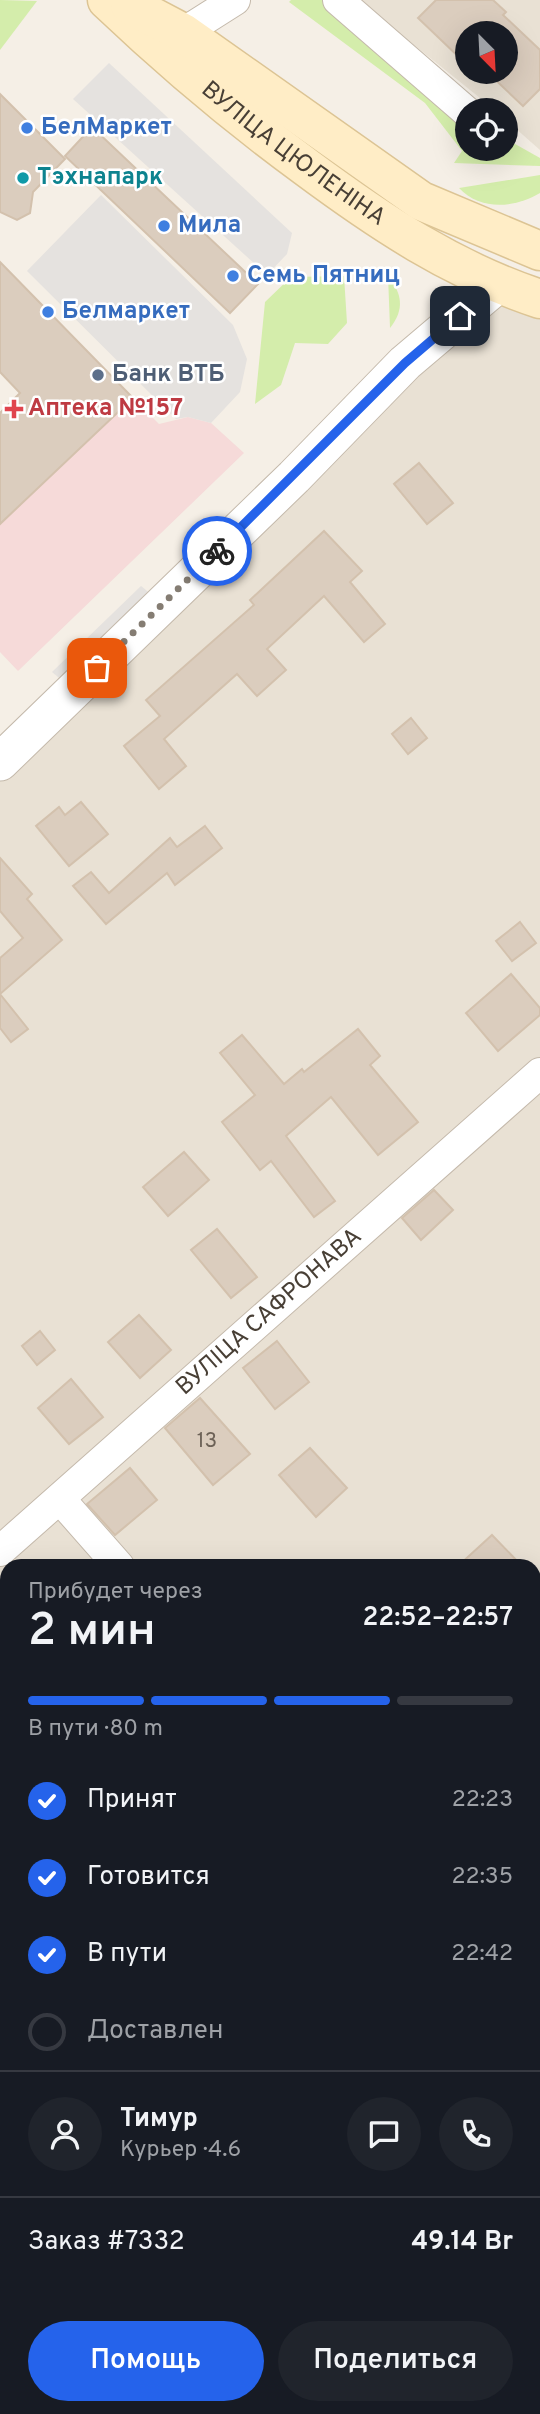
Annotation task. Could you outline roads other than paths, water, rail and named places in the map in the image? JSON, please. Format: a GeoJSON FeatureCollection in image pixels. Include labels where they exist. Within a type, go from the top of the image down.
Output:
{"type":"FeatureCollection","features":[{"type":"Feature","properties":{"kind":"main road","name":"ВУЛІЦА ЦЮЛЕНІНА"},"geometry":{"type":"LineString","coordinates":[[107,0],[232,113],[384,225],[497,285],[540,299]]}},
{"type":"Feature","properties":{"kind":"main road","name":"ВУЛІЦА ЦЮЛЕНІНА"},"geometry":{"type":"LineString","coordinates":[[119,0],[183,33],[421,201],[535,243]]}},
{"type":"Feature","properties":{"kind":"main road"},"geometry":{"type":"LineString","coordinates":[[497,285],[535,243]]}},
{"type":"Feature","properties":{"kind":"street"},"geometry":{"type":"LineString","coordinates":[[183,33],[235,0]]}},
{"type":"Feature","properties":{"kind":"street"},"geometry":{"type":"LineString","coordinates":[[338,0],[455,102]]}},
{"type":"Feature","properties":{"kind":"street"},"geometry":{"type":"LineString","coordinates":[[0,762],[294,477],[405,363],[497,285]]}},
{"type":"Feature","properties":{"kind":"street","name":"ВУЛІЦА САФРОНАВА"},"geometry":{"type":"LineString","coordinates":[[0,1551],[540,1073]]}},
{"type":"Feature","properties":{"kind":"street"},"geometry":{"type":"LineString","coordinates":[[60,1499],[112,1559]]}},
{"type":"Feature","properties":{"kind":"place","name":"БелМаркет"},"geometry":{"type":"Point","coordinates":[27,128]}},
{"type":"Feature","properties":{"kind":"place","name":"Тэхнапарк"},"geometry":{"type":"Point","coordinates":[23,178]}},
{"type":"Feature","properties":{"kind":"place","name":"Мила"},"geometry":{"type":"Point","coordinates":[164,226]}},
{"type":"Feature","properties":{"kind":"place","name":"Семь Пятниц"},"geometry":{"type":"Point","coordinates":[233,276]}},
{"type":"Feature","properties":{"kind":"place","name":"Белмаркет"},"geometry":{"type":"Point","coordinates":[48,312]}},
{"type":"Feature","properties":{"kind":"place","name":"Банк ВТБ"},"geometry":{"type":"Point","coordinates":[98,375]}},
{"type":"Feature","properties":{"kind":"place","name":"Аптека №157"},"geometry":{"type":"Point","coordinates":[14,409]}}]}
